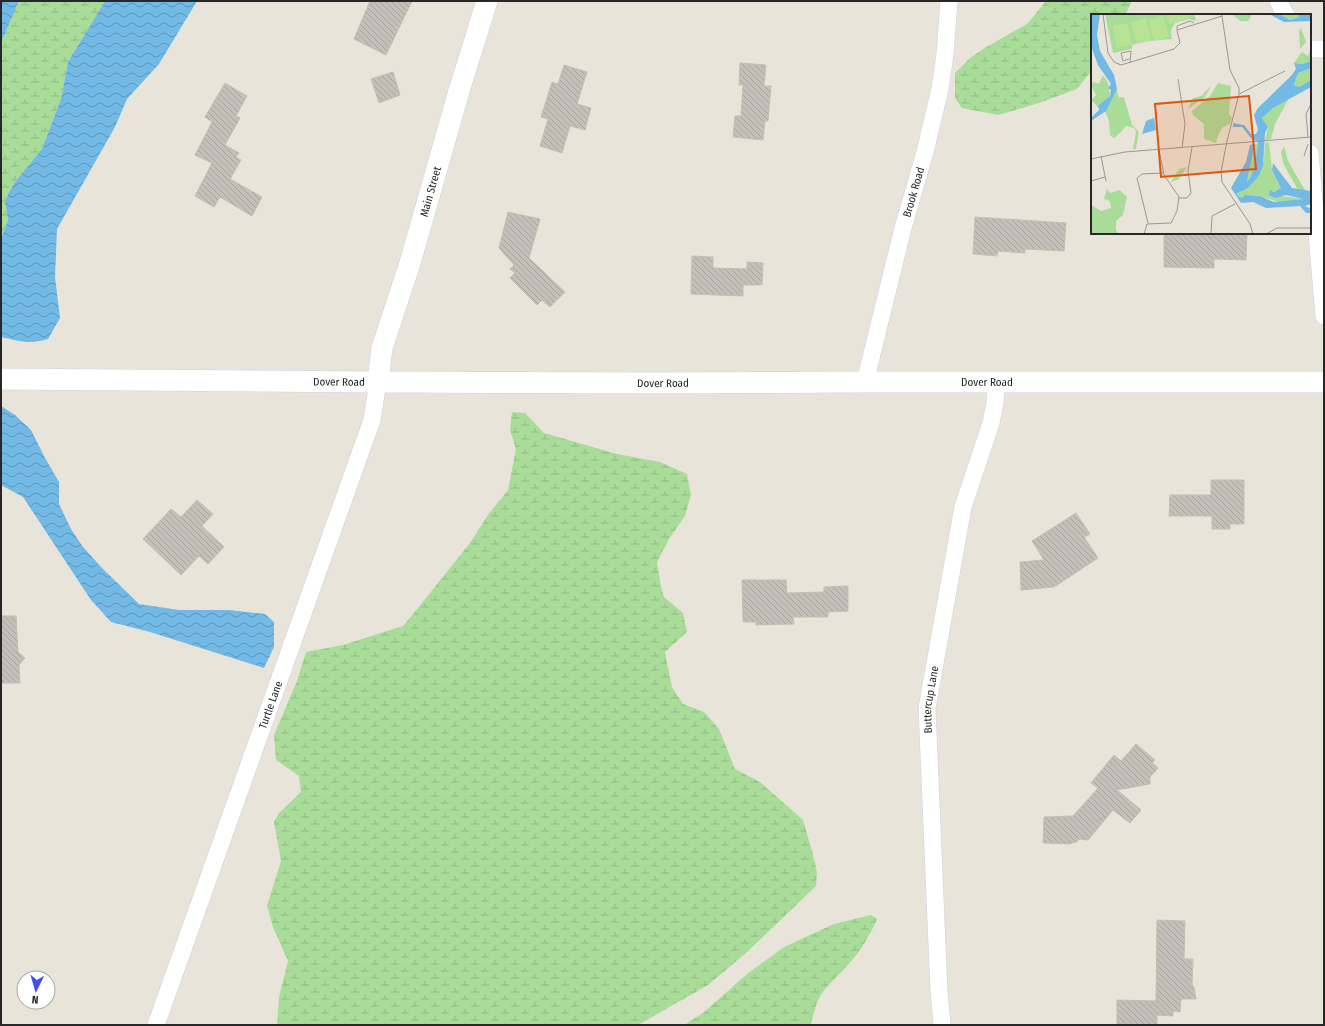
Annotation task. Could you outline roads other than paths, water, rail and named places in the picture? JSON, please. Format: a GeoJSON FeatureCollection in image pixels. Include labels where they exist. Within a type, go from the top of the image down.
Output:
{"type":"FeatureCollection","features":[{"type":"Feature","properties":{"kind":"street","name":"Main Street"},"geometry":{"type":"LineString","coordinates":[[378,382],[382,348],[410,263],[459,91],[487,1]]}},
{"type":"Feature","properties":{"kind":"street","name":"Brook Road"},"geometry":{"type":"LineString","coordinates":[[864,382],[903,228],[925,152],[940,89],[945,54],[949,1]]}},
{"type":"Feature","properties":{"kind":"street"},"geometry":{"type":"LineString","coordinates":[[1278,1],[1285,14]]}},
{"type":"Feature","properties":{"kind":"street"},"geometry":{"type":"LineString","coordinates":[[1311,49],[1324,50]]}},
{"type":"Feature","properties":{"kind":"street"},"geometry":{"type":"LineString","coordinates":[[1311,165],[1324,316]]}},
{"type":"Feature","properties":{"kind":"street","name":"Dover Road"},"geometry":{"type":"LineString","coordinates":[[1,379],[660,383],[1324,382]]}},
{"type":"Feature","properties":{"kind":"street","name":"Turtle Lane"},"geometry":{"type":"LineString","coordinates":[[156,1025],[372,420],[378,382]]}},
{"type":"Feature","properties":{"kind":"street","name":"Buttercup Lane"},"geometry":{"type":"LineString","coordinates":[[942,1025],[938,985],[927,708],[963,507],[991,423],[995,403],[996,382]]}},
{"type":"Feature","properties":{"kind":"water"},"geometry":{"type":"Polygon","coordinates":[[[1,1],[19,1],[1,43],[1,1]]]}},
{"type":"Feature","properties":{"kind":"water"},"geometry":{"type":"Polygon","coordinates":[[[105,1],[197,1],[159,64],[127,99],[115,127],[57,229],[55,277],[60,318],[48,339],[29,342],[1,337],[1,239],[8,220],[5,203],[15,182],[42,149],[61,99],[68,62],[105,1]]]}},
{"type":"Feature","properties":{"kind":"water"},"geometry":{"type":"Polygon","coordinates":[[[1,406],[15,415],[31,430],[59,482],[59,504],[71,529],[83,547],[102,568],[139,604],[179,610],[229,610],[265,614],[274,622],[274,647],[264,668],[150,632],[111,622],[91,600],[23,497],[1,485],[1,406]]]}}]}
